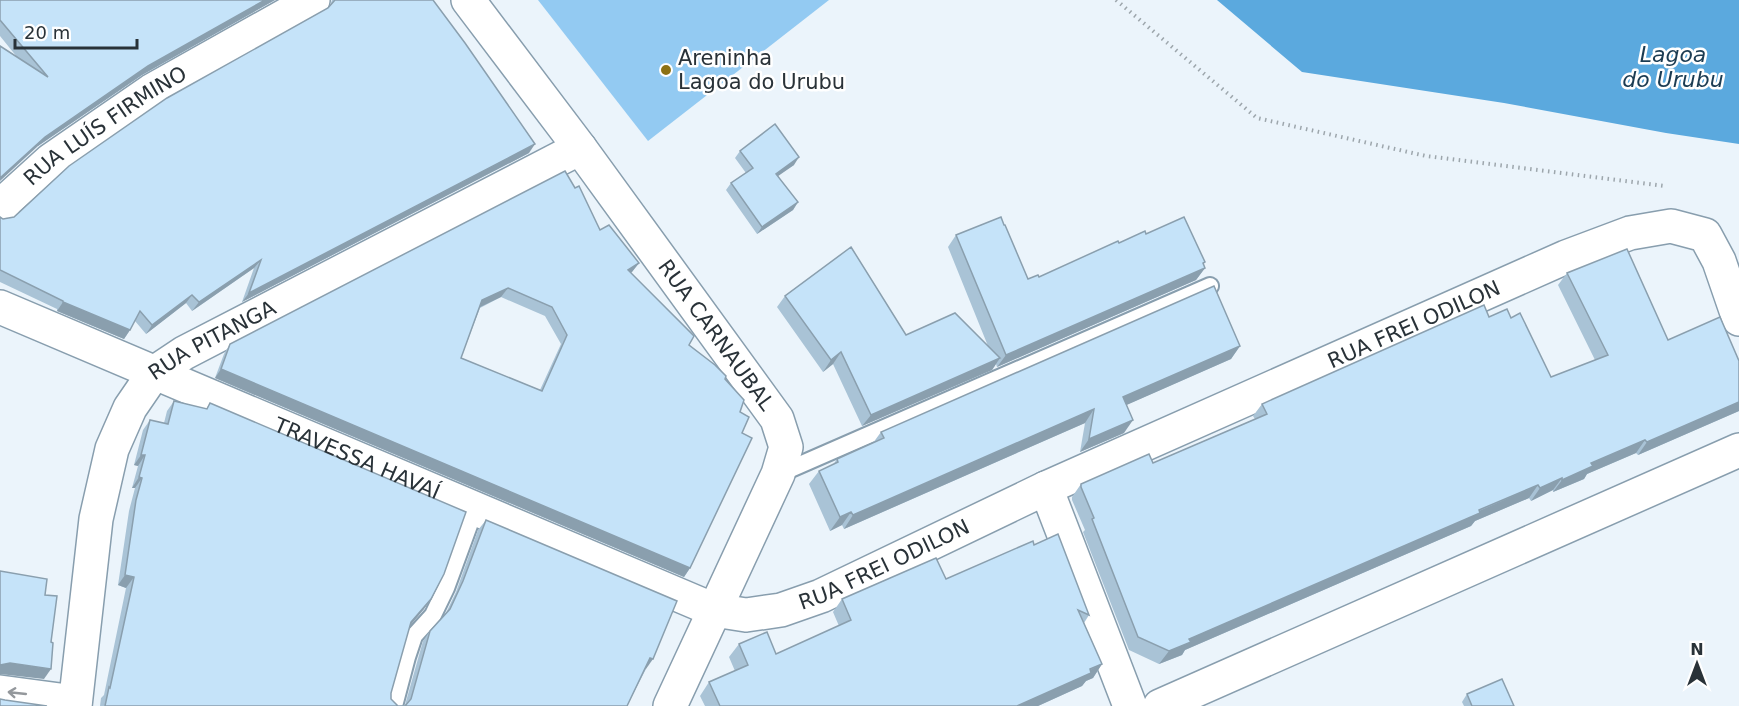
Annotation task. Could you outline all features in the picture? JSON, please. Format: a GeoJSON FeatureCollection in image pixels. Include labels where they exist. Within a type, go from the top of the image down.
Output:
{"type":"FeatureCollection","features":[{"type":"Feature","properties":{"kind":"street","name":"RUA LUÍS FIRMINO"},"geometry":{"type":"LineString","coordinates":[[0,209],[51,160],[151,91],[313,0]]}},
{"type":"Feature","properties":{"kind":"street","name":"RUA CARNAUBAL"},"geometry":{"type":"LineString","coordinates":[[468,0],[580,148],[777,419],[786,447],[778,474],[670,706]]}},
{"type":"Feature","properties":{"kind":"street","name":"RUA PITANGA"},"geometry":{"type":"LineString","coordinates":[[75,704],[96,519],[112,449],[130,408],[154,373],[184,353],[580,148]]}},
{"type":"Feature","properties":{"kind":"street","name":"RUA FREI ODILON"},"geometry":{"type":"LineString","coordinates":[[714,610],[746,615],[781,610],[821,596],[1046,488],[1566,257],[1630,233],[1671,226],[1705,235],[1719,261],[1739,319]]}},
{"type":"Feature","properties":{"kind":"street","name":"TRAVESSA HAVAÍ"},"geometry":{"type":"LineString","coordinates":[[0,307],[714,610]]}},
{"type":"Feature","properties":{"kind":"street"},"geometry":{"type":"LineString","coordinates":[[1160,706],[1739,450]]}},
{"type":"Feature","properties":{"kind":"street"},"geometry":{"type":"LineString","coordinates":[[1046,488],[1130,706]]}},
{"type":"Feature","properties":{"kind":"street"},"geometry":{"type":"LineString","coordinates":[[0,692],[27,694],[75,704]]}},
{"type":"Feature","properties":{"kind":"lane"},"geometry":{"type":"LineString","coordinates":[[778,474],[1210,286]]}},
{"type":"Feature","properties":{"kind":"lane"},"geometry":{"type":"LineString","coordinates":[[394,706],[406,657],[414,636],[434,615],[475,508]]}},
{"type":"Feature","properties":{"kind":"path"},"geometry":{"type":"LineString","coordinates":[[1116,0],[1257,118],[1425,156],[1666,187]]}},
{"type":"Feature","properties":{"kind":"shaded area","name":"Areninha Lagoa do Urubu"},"geometry":{"type":"Polygon","coordinates":[[[538,0],[829,0],[648,141],[538,0]]]}},
{"type":"Feature","properties":{"kind":"water","name":"Lagoa do Urubu"},"geometry":{"type":"Polygon","coordinates":[[[1217,0],[1739,0],[1739,144],[1504,103],[1302,72],[1217,0]]]}},
{"type":"Feature","properties":{"kind":"building"},"geometry":{"type":"Polygon","coordinates":[[[0,0],[265,0],[148,66],[45,137],[0,178],[0,46],[48,77],[0,20],[0,0]]]}},
{"type":"Feature","properties":{"kind":"building"},"geometry":{"type":"Polygon","coordinates":[[[335,0],[433,0],[535,144],[249,293],[261,260],[199,302],[192,295],[152,325],[140,311],[130,330],[63,302],[0,270],[0,217],[3,219],[14,217],[69,166],[167,98],[328,8],[335,0]]]}},
{"type":"Feature","properties":{"kind":"building"},"geometry":{"type":"Polygon","coordinates":[[[775,124],[799,157],[776,174],[798,202],[762,227],[731,183],[753,168],[740,151],[775,124]]]}},
{"type":"Feature","properties":{"kind":"building"},"geometry":{"type":"Polygon","coordinates":[[[565,171],[575,188],[579,186],[600,230],[609,225],[639,263],[628,270],[694,336],[689,345],[726,376],[725,379],[744,400],[740,412],[749,417],[742,433],[752,438],[690,568],[221,369],[230,344],[565,171]],[[508,288],[482,300],[461,358],[542,391],[567,335],[552,307],[508,288]]]}},
{"type":"Feature","properties":{"kind":"building"},"geometry":{"type":"Polygon","coordinates":[[[1001,217],[1028,279],[1038,275],[1039,277],[1118,241],[1119,243],[1145,231],[1146,234],[1184,217],[1205,262],[1203,263],[1205,268],[1006,355],[956,235],[1001,217]]]}},
{"type":"Feature","properties":{"kind":"building"},"geometry":{"type":"Polygon","coordinates":[[[851,247],[906,335],[955,313],[1000,358],[871,415],[841,352],[831,360],[785,296],[851,247]]]}},
{"type":"Feature","properties":{"kind":"building"},"geometry":{"type":"Polygon","coordinates":[[[1627,249],[1668,340],[1720,317],[1739,361],[1739,402],[1647,442],[1645,440],[1591,463],[1593,466],[1562,480],[1562,478],[1540,488],[1538,485],[1479,510],[1480,513],[1189,639],[1191,642],[1169,651],[1138,637],[1092,519],[1094,518],[1081,484],[1149,454],[1153,463],[1267,414],[1262,404],[1484,305],[1489,317],[1507,309],[1511,318],[1520,313],[1551,377],[1608,355],[1567,273],[1627,249]]]}},
{"type":"Feature","properties":{"kind":"building"},"geometry":{"type":"Polygon","coordinates":[[[1214,286],[1240,346],[1123,397],[1133,420],[1089,439],[1094,409],[853,515],[851,512],[840,517],[819,471],[838,462],[837,459],[884,438],[881,432],[1214,286]]]}},
{"type":"Feature","properties":{"kind":"building"},"geometry":{"type":"Polygon","coordinates":[[[174,401],[207,409],[210,403],[466,512],[444,574],[431,599],[411,622],[391,693],[391,699],[398,706],[105,706],[134,577],[125,575],[136,500],[142,478],[139,477],[145,455],[141,455],[150,420],[168,424],[174,401]]]}},
{"type":"Feature","properties":{"kind":"building"},"geometry":{"type":"Polygon","coordinates":[[[486,520],[677,601],[653,659],[650,658],[627,706],[405,706],[411,699],[430,631],[450,609],[486,520]]]}},
{"type":"Feature","properties":{"kind":"building"},"geometry":{"type":"Polygon","coordinates":[[[1058,534],[1089,615],[1078,610],[1102,664],[1090,669],[1091,673],[1017,706],[720,706],[709,682],[748,665],[739,644],[767,632],[776,654],[851,620],[842,599],[936,558],[946,579],[1033,541],[1034,545],[1058,534]]]}},
{"type":"Feature","properties":{"kind":"building"},"geometry":{"type":"Polygon","coordinates":[[[0,571],[47,579],[45,595],[57,596],[51,642],[53,643],[51,669],[10,663],[0,665],[0,571]]]}},
{"type":"Feature","properties":{"kind":"building"},"geometry":{"type":"Polygon","coordinates":[[[1502,679],[1514,706],[1472,706],[1467,694],[1502,679]]]}},
{"type":"Feature","properties":{"kind":"building"},"geometry":{"type":"Polygon","coordinates":[[[0,699],[5,700],[47,706],[0,706],[0,699]]]}},
{"type":"Feature","properties":{"kind":"place","name":"Areninha Lagoa do Urubu"},"geometry":{"type":"Point","coordinates":[666,70]}}]}
